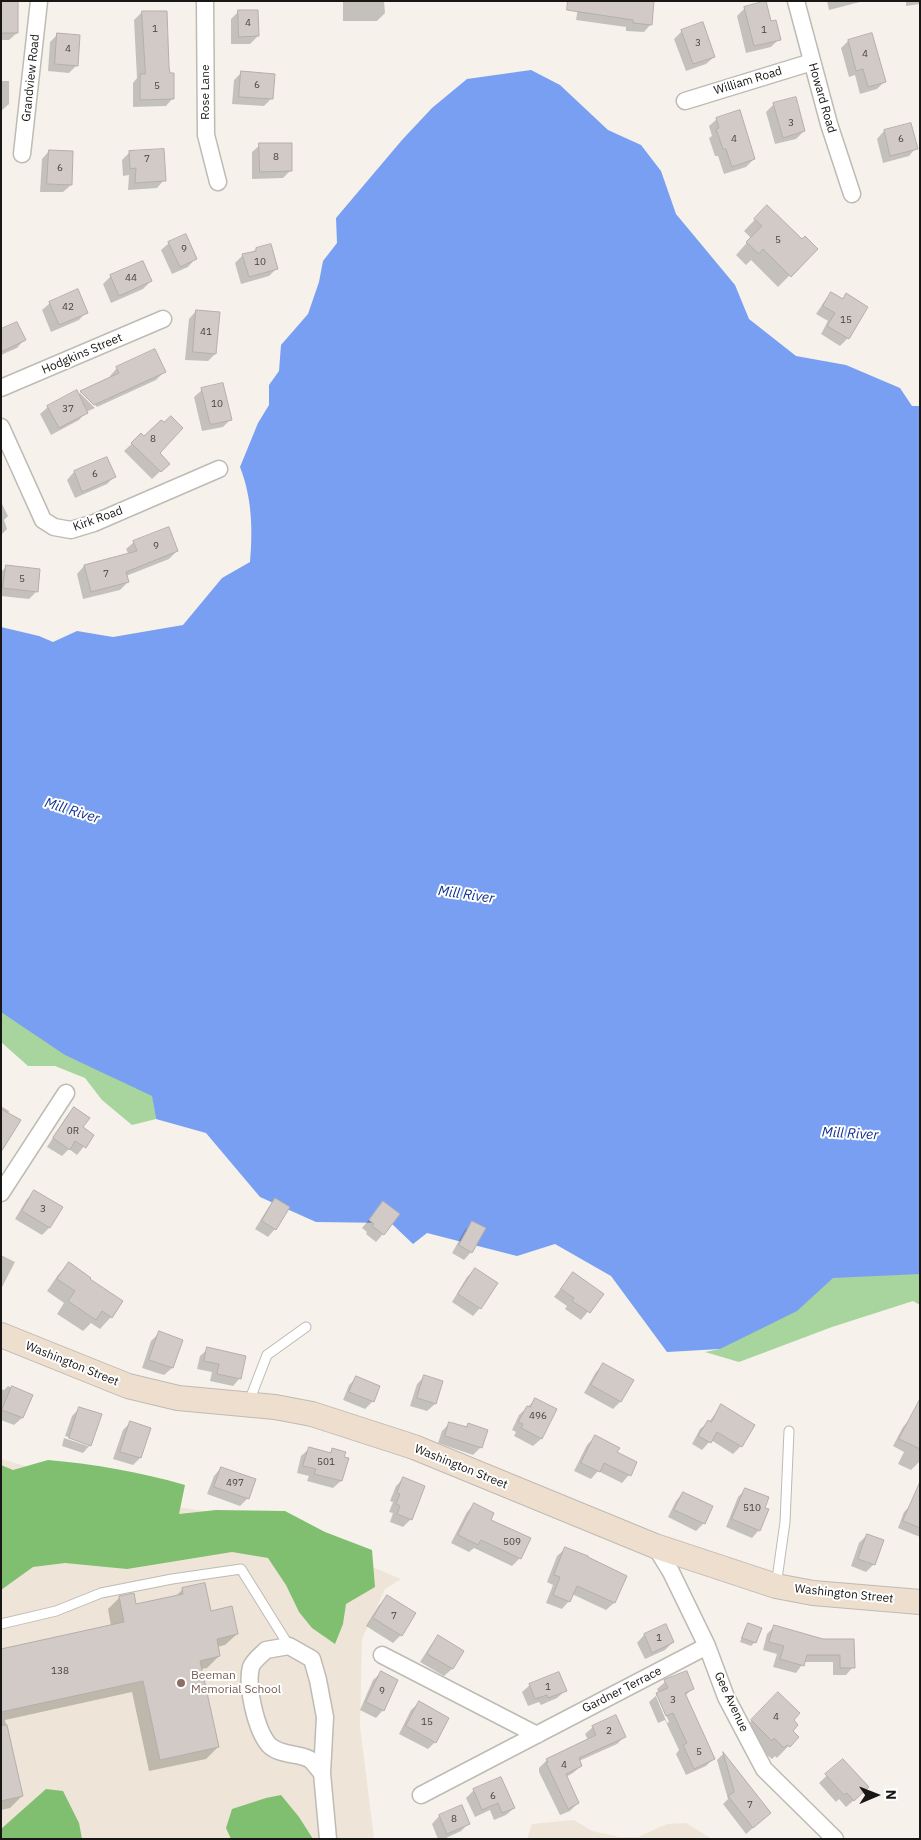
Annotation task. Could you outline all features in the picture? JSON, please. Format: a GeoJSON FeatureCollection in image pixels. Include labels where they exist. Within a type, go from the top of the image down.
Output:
{"type":"FeatureCollection","features":[{"type":"Feature","properties":{"kind":"main road","name":"Washington Street"},"geometry":{"type":"LineString","coordinates":[[1,1335],[128,1386],[178,1398],[275,1407],[312,1414],[414,1447],[655,1546],[776,1586],[813,1593],[920,1602]]}},
{"type":"Feature","properties":{"kind":"street","name":"Grandview Road"},"geometry":{"type":"LineString","coordinates":[[22,154],[39,1]]}},
{"type":"Feature","properties":{"kind":"street","name":"Rose Lane"},"geometry":{"type":"LineString","coordinates":[[206,1],[206,135],[218,182]]}},
{"type":"Feature","properties":{"kind":"street","name":"Howard Road"},"geometry":{"type":"LineString","coordinates":[[796,1],[812,62],[852,194]]}},
{"type":"Feature","properties":{"kind":"street","name":"William Road"},"geometry":{"type":"LineString","coordinates":[[685,101],[812,62]]}},
{"type":"Feature","properties":{"kind":"street","name":"Hodgkins Street"},"geometry":{"type":"LineString","coordinates":[[1,388],[163,319]]}},
{"type":"Feature","properties":{"kind":"street","name":"Kirk Road"},"geometry":{"type":"LineString","coordinates":[[1,427],[43,520],[54,527],[71,530],[94,523],[219,469]]}},
{"type":"Feature","properties":{"kind":"street"},"geometry":{"type":"LineString","coordinates":[[1,1193],[66,1093]]}},
{"type":"Feature","properties":{"kind":"street","name":"Gee Avenue"},"geometry":{"type":"LineString","coordinates":[[655,1546],[671,1572],[707,1646],[726,1697],[764,1769],[835,1839]]}},
{"type":"Feature","properties":{"kind":"street"},"geometry":{"type":"LineString","coordinates":[[322,1773],[309,1758],[288,1755],[270,1746],[261,1731],[253,1706],[249,1682],[252,1666],[266,1650],[289,1646],[312,1659],[318,1680],[324,1718],[322,1773],[328,1839]]}},
{"type":"Feature","properties":{"kind":"street","name":"Gardner Terrace"},"geometry":{"type":"LineString","coordinates":[[421,1795],[707,1646]]}},
{"type":"Feature","properties":{"kind":"street"},"geometry":{"type":"LineString","coordinates":[[382,1654],[537,1735]]}},
{"type":"Feature","properties":{"kind":"lane"},"geometry":{"type":"LineString","coordinates":[[248,1405],[267,1355],[306,1327]]}},
{"type":"Feature","properties":{"kind":"lane"},"geometry":{"type":"LineString","coordinates":[[776,1586],[785,1522],[789,1431]]}},
{"type":"Feature","properties":{"kind":"lane"},"geometry":{"type":"LineString","coordinates":[[1,1624],[56,1611],[101,1594],[172,1579],[241,1569],[289,1646]]}},
{"type":"Feature","properties":{"kind":"shaded area","name":"Beeman Memorial School"},"geometry":{"type":"Polygon","coordinates":[[[1,1459],[145,1501],[264,1522],[401,1579],[385,1589],[362,1639],[360,1726],[374,1839],[1,1839],[1,1459]]]}},
{"type":"Feature","properties":{"kind":"shaded area"},"geometry":{"type":"Polygon","coordinates":[[[574,1820],[592,1831],[619,1837],[638,1837],[667,1824],[686,1823],[712,1839],[527,1839],[532,1824],[574,1820]]]}},
{"type":"Feature","properties":{"kind":"green space"},"geometry":{"type":"Polygon","coordinates":[[[1,1000],[152,1094],[156,1119],[132,1125],[102,1100],[85,1078],[55,1066],[28,1066],[1,1042],[1,1000]]]}},
{"type":"Feature","properties":{"kind":"green space"},"geometry":{"type":"Polygon","coordinates":[[[920,1262],[920,1305],[913,1301],[832,1327],[739,1362],[705,1352],[720,1349],[842,1270],[920,1262]]]}},
{"type":"Feature","properties":{"kind":"green space"},"geometry":{"type":"Polygon","coordinates":[[[48,1460],[117,1469],[185,1485],[179,1514],[216,1510],[285,1511],[325,1532],[372,1550],[375,1587],[346,1604],[343,1624],[335,1644],[312,1628],[299,1612],[286,1585],[268,1558],[232,1552],[127,1569],[65,1563],[33,1567],[1,1590],[1,1465],[13,1470],[48,1460]]]}},
{"type":"Feature","properties":{"kind":"green space"},"geometry":{"type":"Polygon","coordinates":[[[46,1789],[63,1791],[79,1823],[82,1839],[1,1839],[1,1829],[46,1789]]]}},
{"type":"Feature","properties":{"kind":"green space"},"geometry":{"type":"Polygon","coordinates":[[[281,1795],[299,1817],[313,1839],[231,1839],[226,1828],[232,1809],[281,1795]]]}},
{"type":"Feature","properties":{"kind":"water","name":"Mill River"},"geometry":{"type":"Polygon","coordinates":[[[531,70],[560,85],[608,130],[641,145],[661,171],[676,214],[735,285],[749,319],[796,356],[846,365],[900,388],[912,406],[920,406],[920,1274],[833,1278],[797,1311],[720,1349],[667,1352],[611,1276],[555,1244],[517,1256],[427,1233],[413,1244],[391,1223],[316,1222],[260,1197],[206,1133],[156,1119],[152,1096],[65,1055],[1,1012],[1,627],[39,636],[53,642],[77,631],[113,637],[183,625],[222,578],[250,562],[251,514],[247,490],[240,467],[258,423],[269,405],[269,385],[279,371],[281,345],[308,314],[319,282],[323,261],[337,243],[336,218],[402,140],[432,108],[467,79],[531,70]]]}},
{"type":"Feature","properties":{"kind":"building"},"geometry":{"type":"Polygon","coordinates":[[[1,1],[18,1],[18,33],[1,33],[1,1]]]}},
{"type":"Feature","properties":{"kind":"building"},"geometry":{"type":"Polygon","coordinates":[[[568,1],[654,1],[652,25],[633,23],[633,20],[567,10],[568,1]]]}},
{"type":"Feature","properties":{"kind":"building"},"geometry":{"type":"Polygon","coordinates":[[[766,1],[771,21],[776,20],[781,40],[754,46],[744,7],[766,1]]]}},
{"type":"Feature","properties":{"kind":"building"},"geometry":{"type":"Polygon","coordinates":[[[238,10],[258,10],[259,36],[239,37],[238,10]]]}},
{"type":"Feature","properties":{"kind":"building"},"geometry":{"type":"Polygon","coordinates":[[[142,11],[167,11],[169,67],[170,73],[174,73],[174,99],[140,100],[140,74],[145,74],[142,11]]]}},
{"type":"Feature","properties":{"kind":"building"},"geometry":{"type":"Polygon","coordinates":[[[703,22],[715,57],[693,64],[681,30],[703,22]]]}},
{"type":"Feature","properties":{"kind":"building"},"geometry":{"type":"Polygon","coordinates":[[[57,33],[80,35],[78,66],[55,64],[57,33]]]}},
{"type":"Feature","properties":{"kind":"building"},"geometry":{"type":"Polygon","coordinates":[[[872,33],[886,82],[868,87],[863,69],[856,71],[848,40],[872,33]]]}},
{"type":"Feature","properties":{"kind":"building"},"geometry":{"type":"Polygon","coordinates":[[[241,71],[275,74],[273,99],[239,97],[241,71]]]}},
{"type":"Feature","properties":{"kind":"building"},"geometry":{"type":"Polygon","coordinates":[[[796,97],[805,131],[783,138],[773,103],[796,97]]]}},
{"type":"Feature","properties":{"kind":"building"},"geometry":{"type":"Polygon","coordinates":[[[740,110],[755,159],[732,167],[716,129],[719,128],[716,118],[740,110]]]}},
{"type":"Feature","properties":{"kind":"building"},"geometry":{"type":"Polygon","coordinates":[[[911,123],[918,149],[890,156],[884,130],[911,123]]]}},
{"type":"Feature","properties":{"kind":"building"},"geometry":{"type":"Polygon","coordinates":[[[259,143],[292,143],[292,171],[260,172],[259,143]]]}},
{"type":"Feature","properties":{"kind":"building"},"geometry":{"type":"Polygon","coordinates":[[[164,149],[166,181],[135,183],[136,168],[130,169],[129,151],[164,149]]]}},
{"type":"Feature","properties":{"kind":"building"},"geometry":{"type":"Polygon","coordinates":[[[49,150],[73,151],[72,185],[47,184],[49,150]]]}},
{"type":"Feature","properties":{"kind":"building"},"geometry":{"type":"Polygon","coordinates":[[[767,205],[802,239],[805,236],[818,249],[791,277],[763,249],[759,254],[746,242],[762,226],[754,219],[767,205]]]}},
{"type":"Feature","properties":{"kind":"building"},"geometry":{"type":"Polygon","coordinates":[[[186,234],[197,259],[180,267],[168,242],[186,234]]]}},
{"type":"Feature","properties":{"kind":"building"},"geometry":{"type":"Polygon","coordinates":[[[271,244],[278,269],[249,277],[242,254],[256,251],[256,248],[271,244]]]}},
{"type":"Feature","properties":{"kind":"building"},"geometry":{"type":"Polygon","coordinates":[[[143,261],[152,281],[119,296],[110,275],[143,261]]]}},
{"type":"Feature","properties":{"kind":"building"},"geometry":{"type":"Polygon","coordinates":[[[78,289],[88,313],[59,325],[49,302],[78,289]]]}},
{"type":"Feature","properties":{"kind":"building"},"geometry":{"type":"Polygon","coordinates":[[[831,292],[843,299],[846,293],[868,307],[849,339],[827,326],[835,313],[823,306],[831,292]]]}},
{"type":"Feature","properties":{"kind":"building"},"geometry":{"type":"Polygon","coordinates":[[[196,310],[220,312],[216,354],[193,352],[196,310]]]}},
{"type":"Feature","properties":{"kind":"building"},"geometry":{"type":"Polygon","coordinates":[[[17,322],[26,340],[1,352],[1,329],[17,322]]]}},
{"type":"Feature","properties":{"kind":"building"},"geometry":{"type":"Polygon","coordinates":[[[155,349],[166,372],[94,405],[80,391],[119,373],[116,367],[155,349]]]}},
{"type":"Feature","properties":{"kind":"building"},"geometry":{"type":"Polygon","coordinates":[[[223,383],[232,420],[210,424],[201,388],[223,383]]]}},
{"type":"Feature","properties":{"kind":"building"},"geometry":{"type":"Polygon","coordinates":[[[77,390],[88,413],[59,428],[47,406],[77,390]]]}},
{"type":"Feature","properties":{"kind":"building"},"geometry":{"type":"Polygon","coordinates":[[[171,416],[183,428],[160,453],[170,464],[161,472],[131,443],[141,433],[144,436],[161,420],[164,422],[171,416]]]}},
{"type":"Feature","properties":{"kind":"building"},"geometry":{"type":"Polygon","coordinates":[[[107,457],[116,477],[82,492],[74,471],[107,457]]]}},
{"type":"Feature","properties":{"kind":"building"},"geometry":{"type":"Polygon","coordinates":[[[169,527],[178,551],[126,572],[129,582],[91,592],[84,565],[137,551],[133,541],[169,527]]]}},
{"type":"Feature","properties":{"kind":"building"},"geometry":{"type":"Polygon","coordinates":[[[6,565],[40,569],[38,592],[3,588],[6,565]]]}},
{"type":"Feature","properties":{"kind":"building"},"geometry":{"type":"Polygon","coordinates":[[[74,1107],[90,1118],[83,1127],[94,1135],[86,1148],[75,1141],[70,1150],[53,1138],[74,1107]]]}},
{"type":"Feature","properties":{"kind":"building"},"geometry":{"type":"Polygon","coordinates":[[[1,1109],[21,1120],[1,1152],[1,1109]]]}},
{"type":"Feature","properties":{"kind":"building"},"geometry":{"type":"Polygon","coordinates":[[[34,1190],[63,1207],[50,1228],[22,1211],[34,1190]]]}},
{"type":"Feature","properties":{"kind":"building"},"geometry":{"type":"Polygon","coordinates":[[[275,1198],[290,1207],[276,1230],[262,1221],[275,1198]]]}},
{"type":"Feature","properties":{"kind":"building"},"geometry":{"type":"Polygon","coordinates":[[[383,1201],[400,1214],[384,1235],[372,1226],[374,1224],[369,1220],[383,1201]]]}},
{"type":"Feature","properties":{"kind":"building"},"geometry":{"type":"Polygon","coordinates":[[[472,1221],[486,1228],[472,1253],[459,1245],[472,1221]]]}},
{"type":"Feature","properties":{"kind":"building"},"geometry":{"type":"Polygon","coordinates":[[[69,1262],[123,1301],[112,1318],[102,1311],[96,1320],[68,1301],[75,1291],[57,1279],[69,1262]]]}},
{"type":"Feature","properties":{"kind":"building"},"geometry":{"type":"Polygon","coordinates":[[[475,1268],[498,1283],[481,1309],[458,1294],[475,1268]]]}},
{"type":"Feature","properties":{"kind":"building"},"geometry":{"type":"Polygon","coordinates":[[[573,1272],[604,1294],[590,1313],[572,1301],[574,1298],[561,1289],[573,1272]]]}},
{"type":"Feature","properties":{"kind":"building"},"geometry":{"type":"Polygon","coordinates":[[[159,1331],[183,1340],[173,1368],[149,1360],[159,1331]]]}},
{"type":"Feature","properties":{"kind":"building"},"geometry":{"type":"Polygon","coordinates":[[[207,1347],[246,1356],[241,1379],[217,1374],[219,1364],[204,1361],[207,1347]]]}},
{"type":"Feature","properties":{"kind":"building"},"geometry":{"type":"Polygon","coordinates":[[[603,1363],[634,1380],[621,1402],[591,1385],[603,1363]]]}},
{"type":"Feature","properties":{"kind":"building"},"geometry":{"type":"Polygon","coordinates":[[[424,1375],[443,1381],[436,1404],[417,1398],[424,1375]]]}},
{"type":"Feature","properties":{"kind":"building"},"geometry":{"type":"Polygon","coordinates":[[[356,1376],[380,1386],[374,1402],[349,1392],[356,1376]]]}},
{"type":"Feature","properties":{"kind":"building"},"geometry":{"type":"Polygon","coordinates":[[[12,1386],[33,1395],[23,1418],[2,1410],[12,1386]]]}},
{"type":"Feature","properties":{"kind":"building"},"geometry":{"type":"Polygon","coordinates":[[[535,1398],[557,1409],[542,1439],[521,1428],[523,1424],[518,1422],[527,1406],[530,1407],[535,1398]]]}},
{"type":"Feature","properties":{"kind":"building"},"geometry":{"type":"Polygon","coordinates":[[[920,1399],[920,1449],[899,1439],[920,1399]]]}},
{"type":"Feature","properties":{"kind":"building"},"geometry":{"type":"Polygon","coordinates":[[[721,1404],[755,1425],[742,1447],[717,1432],[711,1443],[698,1436],[708,1420],[711,1422],[721,1404]]]}},
{"type":"Feature","properties":{"kind":"building"},"geometry":{"type":"Polygon","coordinates":[[[79,1407],[102,1414],[91,1446],[69,1438],[79,1407]]]}},
{"type":"Feature","properties":{"kind":"building"},"geometry":{"type":"Polygon","coordinates":[[[130,1421],[151,1428],[141,1458],[120,1452],[130,1421]]]}},
{"type":"Feature","properties":{"kind":"building"},"geometry":{"type":"Polygon","coordinates":[[[449,1422],[467,1427],[468,1423],[488,1430],[482,1448],[445,1436],[449,1422]]]}},
{"type":"Feature","properties":{"kind":"building"},"geometry":{"type":"Polygon","coordinates":[[[595,1435],[620,1448],[617,1452],[637,1462],[631,1476],[604,1463],[600,1472],[581,1463],[595,1435]]]}},
{"type":"Feature","properties":{"kind":"building"},"geometry":{"type":"Polygon","coordinates":[[[309,1447],[331,1453],[332,1448],[346,1452],[344,1457],[349,1458],[342,1481],[314,1474],[316,1469],[303,1466],[309,1447]]]}},
{"type":"Feature","properties":{"kind":"building"},"geometry":{"type":"Polygon","coordinates":[[[221,1467],[256,1479],[249,1499],[214,1487],[221,1467]]]}},
{"type":"Feature","properties":{"kind":"building"},"geometry":{"type":"Polygon","coordinates":[[[403,1477],[425,1486],[412,1520],[397,1514],[400,1506],[396,1504],[400,1494],[397,1493],[403,1477]]]}},
{"type":"Feature","properties":{"kind":"building"},"geometry":{"type":"Polygon","coordinates":[[[920,1482],[920,1528],[903,1521],[920,1482]]]}},
{"type":"Feature","properties":{"kind":"building"},"geometry":{"type":"Polygon","coordinates":[[[745,1488],[769,1497],[765,1508],[769,1509],[760,1531],[732,1519],[745,1488]]]}},
{"type":"Feature","properties":{"kind":"building"},"geometry":{"type":"Polygon","coordinates":[[[683,1492],[713,1506],[705,1524],[674,1510],[683,1492]]]}},
{"type":"Feature","properties":{"kind":"building"},"geometry":{"type":"Polygon","coordinates":[[[474,1503],[494,1513],[491,1520],[531,1538],[521,1559],[481,1540],[478,1545],[458,1535],[474,1503]]]}},
{"type":"Feature","properties":{"kind":"building"},"geometry":{"type":"Polygon","coordinates":[[[867,1534],[884,1540],[875,1565],[858,1559],[867,1534]]]}},
{"type":"Feature","properties":{"kind":"building"},"geometry":{"type":"Polygon","coordinates":[[[565,1547],[588,1556],[627,1576],[615,1603],[577,1586],[570,1602],[553,1595],[560,1577],[554,1575],[565,1547]]]}},
{"type":"Feature","properties":{"kind":"building"},"geometry":{"type":"Polygon","coordinates":[[[205,1583],[211,1611],[232,1606],[238,1634],[217,1639],[220,1656],[200,1661],[219,1747],[160,1760],[143,1681],[1,1712],[1,1649],[124,1622],[119,1596],[134,1593],[136,1604],[183,1594],[182,1588],[205,1583]]]}},
{"type":"Feature","properties":{"kind":"building"},"geometry":{"type":"Polygon","coordinates":[[[387,1595],[416,1613],[402,1636],[373,1618],[387,1595]]]}},
{"type":"Feature","properties":{"kind":"building"},"geometry":{"type":"Polygon","coordinates":[[[748,1623],[762,1628],[756,1643],[742,1638],[748,1623]]]}},
{"type":"Feature","properties":{"kind":"building"},"geometry":{"type":"Polygon","coordinates":[[[666,1624],[674,1642],[652,1653],[644,1634],[666,1624]]]}},
{"type":"Feature","properties":{"kind":"building"},"geometry":{"type":"Polygon","coordinates":[[[774,1625],[823,1639],[854,1639],[855,1668],[840,1668],[840,1655],[807,1655],[804,1666],[780,1659],[784,1646],[769,1642],[774,1625]]]}},
{"type":"Feature","properties":{"kind":"building"},"geometry":{"type":"Polygon","coordinates":[[[438,1635],[464,1651],[453,1669],[427,1654],[438,1635]]]}},
{"type":"Feature","properties":{"kind":"building"},"geometry":{"type":"Polygon","coordinates":[[[381,1671],[398,1680],[384,1711],[366,1702],[381,1671]]]}},
{"type":"Feature","properties":{"kind":"building"},"geometry":{"type":"Polygon","coordinates":[[[687,1671],[694,1689],[685,1693],[715,1759],[694,1769],[683,1745],[687,1743],[673,1713],[666,1716],[656,1693],[668,1688],[664,1680],[687,1671]]]}},
{"type":"Feature","properties":{"kind":"building"},"geometry":{"type":"Polygon","coordinates":[[[559,1672],[567,1691],[548,1698],[547,1695],[535,1699],[529,1684],[559,1672]]]}},
{"type":"Feature","properties":{"kind":"building"},"geometry":{"type":"Polygon","coordinates":[[[778,1692],[800,1713],[794,1720],[798,1725],[793,1731],[799,1737],[790,1747],[787,1745],[784,1748],[774,1738],[772,1741],[751,1720],[778,1692]]]}},
{"type":"Feature","properties":{"kind":"building"},"geometry":{"type":"Polygon","coordinates":[[[419,1701],[449,1718],[436,1743],[406,1726],[419,1701]]]}},
{"type":"Feature","properties":{"kind":"building"},"geometry":{"type":"Polygon","coordinates":[[[616,1715],[626,1737],[579,1758],[582,1766],[566,1774],[579,1803],[568,1809],[546,1763],[548,1762],[546,1759],[596,1735],[592,1726],[616,1715]]]}},
{"type":"Feature","properties":{"kind":"building"},"geometry":{"type":"Polygon","coordinates":[[[7,1725],[23,1796],[1,1801],[1,1726],[7,1725]]]}},
{"type":"Feature","properties":{"kind":"building"},"geometry":{"type":"Polygon","coordinates":[[[723,1752],[771,1813],[753,1828],[728,1796],[734,1792],[723,1752]]]}},
{"type":"Feature","properties":{"kind":"building"},"geometry":{"type":"Polygon","coordinates":[[[843,1759],[869,1787],[854,1801],[847,1793],[844,1795],[825,1774],[843,1759]]]}},
{"type":"Feature","properties":{"kind":"building"},"geometry":{"type":"Polygon","coordinates":[[[501,1777],[515,1808],[502,1813],[498,1803],[482,1810],[473,1789],[501,1777]]]}},
{"type":"Feature","properties":{"kind":"building"},"geometry":{"type":"Polygon","coordinates":[[[462,1805],[470,1824],[447,1834],[439,1815],[462,1805]]]}},
{"type":"Feature","properties":{"kind":"place","name":"Beeman Memorial School"},"geometry":{"type":"Point","coordinates":[181,1683]}}]}
